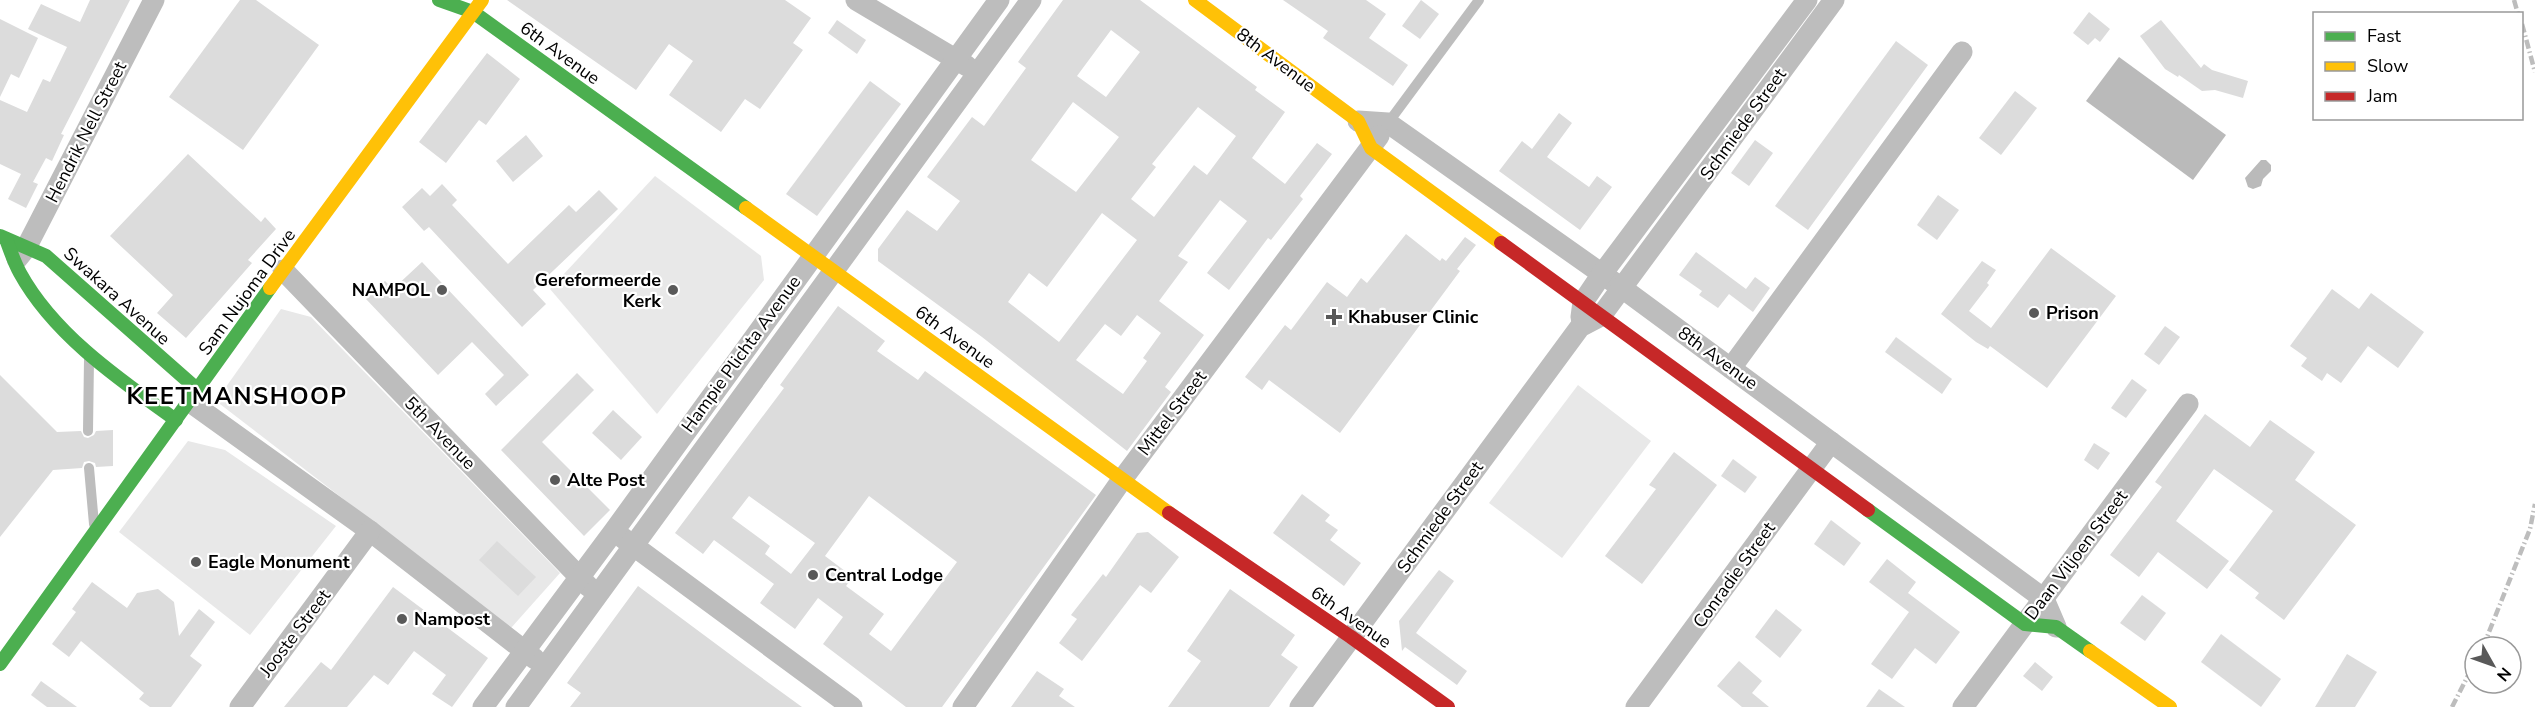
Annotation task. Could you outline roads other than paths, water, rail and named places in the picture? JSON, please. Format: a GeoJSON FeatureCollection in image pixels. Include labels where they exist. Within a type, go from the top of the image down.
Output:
{"type":"FeatureCollection","features":[{"type":"Feature","properties":{"kind":"street","name":"Hendrik Nell Street"},"geometry":{"type":"LineString","coordinates":[[21,255],[154,0]]}},
{"type":"Feature","properties":{"kind":"street","name":"6th Avenue"},"geometry":{"type":"LineString","coordinates":[[439,0],[473,12],[833,270],[1121,481],[1448,707]]}},
{"type":"Feature","properties":{"kind":"street","name":"Sam Nujoma Drive"},"geometry":{"type":"LineString","coordinates":[[0,664],[283,270],[482,0]]}},
{"type":"Feature","properties":{"kind":"street"},"geometry":{"type":"LineString","coordinates":[[856,0],[978,73]]}},
{"type":"Feature","properties":{"kind":"street","name":"Hampie Plichta Avenue"},"geometry":{"type":"LineString","coordinates":[[483,707],[614,531],[999,0]]}},
{"type":"Feature","properties":{"kind":"street","name":"Hampie Plichta Avenue"},"geometry":{"type":"LineString","coordinates":[[516,707],[1031,0]]}},
{"type":"Feature","properties":{"kind":"street","name":"8th Avenue"},"geometry":{"type":"LineString","coordinates":[[1195,0],[1358,121],[1371,148],[2025,624]]}},
{"type":"Feature","properties":{"kind":"street","name":"Schmiede Street"},"geometry":{"type":"LineString","coordinates":[[1580,327],[1583,302],[1602,274],[1807,0]]}},
{"type":"Feature","properties":{"kind":"street","name":"Schmiede Street"},"geometry":{"type":"LineString","coordinates":[[1300,707],[1580,327],[1601,316],[1834,0]]}},
{"type":"Feature","properties":{"kind":"street"},"geometry":{"type":"LineString","coordinates":[[1731,368],[1962,52]]}},
{"type":"Feature","properties":{"kind":"street"},"geometry":{"type":"LineString","coordinates":[[1358,121],[1388,123]]}},
{"type":"Feature","properties":{"kind":"street","name":"8th Avenue"},"geometry":{"type":"LineString","coordinates":[[1388,123],[1622,288],[2044,599]]}},
{"type":"Feature","properties":{"kind":"street","name":"Mittel Street"},"geometry":{"type":"LineString","coordinates":[[963,707],[1121,481],[1388,123]]}},
{"type":"Feature","properties":{"kind":"street","name":"Swakara Avenue"},"geometry":{"type":"LineString","coordinates":[[3,238],[21,255],[45,256],[194,396]]}},
{"type":"Feature","properties":{"kind":"street"},"geometry":{"type":"LineString","coordinates":[[21,255],[21,275],[40,304],[89,352],[176,420]]}},
{"type":"Feature","properties":{"kind":"street","name":"5th Avenue"},"geometry":{"type":"LineString","coordinates":[[283,270],[579,578],[598,595]]}},
{"type":"Feature","properties":{"kind":"street"},"geometry":{"type":"LineString","coordinates":[[194,396],[545,666]]}},
{"type":"Feature","properties":{"kind":"street","name":"Daan Viljoen Street"},"geometry":{"type":"LineString","coordinates":[[1964,707],[2188,404]]}},
{"type":"Feature","properties":{"kind":"street","name":"Conradie Street"},"geometry":{"type":"LineString","coordinates":[[1636,707],[1831,442]]}},
{"type":"Feature","properties":{"kind":"street","name":"Jooste Street"},"geometry":{"type":"LineString","coordinates":[[240,707],[370,531]]}},
{"type":"Feature","properties":{"kind":"street"},"geometry":{"type":"LineString","coordinates":[[614,531],[852,707]]}},
{"type":"Feature","properties":{"kind":"street"},"geometry":{"type":"LineString","coordinates":[[2044,599],[2056,627]]}},
{"type":"Feature","properties":{"kind":"street"},"geometry":{"type":"LineString","coordinates":[[2025,624],[2056,627],[2170,707]]}},
{"type":"Feature","properties":{"kind":"lane"},"geometry":{"type":"LineString","coordinates":[[1388,123],[1479,0]]}},
{"type":"Feature","properties":{"kind":"lane"},"geometry":{"type":"LineString","coordinates":[[88,431],[89,352]]}},
{"type":"Feature","properties":{"kind":"lane"},"geometry":{"type":"LineString","coordinates":[[89,468],[94,534]]}},
{"type":"Feature","properties":{"kind":"railway"},"geometry":{"type":"LineString","coordinates":[[2514,0],[2517,12]]}},
{"type":"Feature","properties":{"kind":"railway"},"geometry":{"type":"LineString","coordinates":[[2523,28],[2535,72]]}},
{"type":"Feature","properties":{"kind":"railway"},"geometry":{"type":"LineString","coordinates":[[2488,635],[2530,529],[2535,504]]}},
{"type":"Feature","properties":{"kind":"railway"},"geometry":{"type":"LineString","coordinates":[[2452,707],[2463,685]]}},
{"type":"Feature","properties":{"kind":"place","name":"NAMPOL"},"geometry":{"type":"Point","coordinates":[442,290]}},
{"type":"Feature","properties":{"kind":"place","name":"Gereformeerde Kerk"},"geometry":{"type":"Point","coordinates":[673,290]}},
{"type":"Feature","properties":{"kind":"place","name":"Prison"},"geometry":{"type":"Point","coordinates":[2034,313]}},
{"type":"Feature","properties":{"kind":"place","name":"Khabuser Clinic"},"geometry":{"type":"Point","coordinates":[1334,317]}},
{"type":"Feature","properties":{"kind":"place","name":"Alte Post"},"geometry":{"type":"Point","coordinates":[555,480]}},
{"type":"Feature","properties":{"kind":"place","name":"Eagle Monument"},"geometry":{"type":"Point","coordinates":[196,562]}},
{"type":"Feature","properties":{"kind":"place","name":"Central Lodge"},"geometry":{"type":"Point","coordinates":[813,575]}},
{"type":"Feature","properties":{"kind":"place","name":"Nampost"},"geometry":{"type":"Point","coordinates":[402,619]}},
{"type":"Feature","properties":{"kind":"district","name":"KEETMANSHOOP"},"geometry":{"type":"Point","coordinates":[237,396]}}]}
